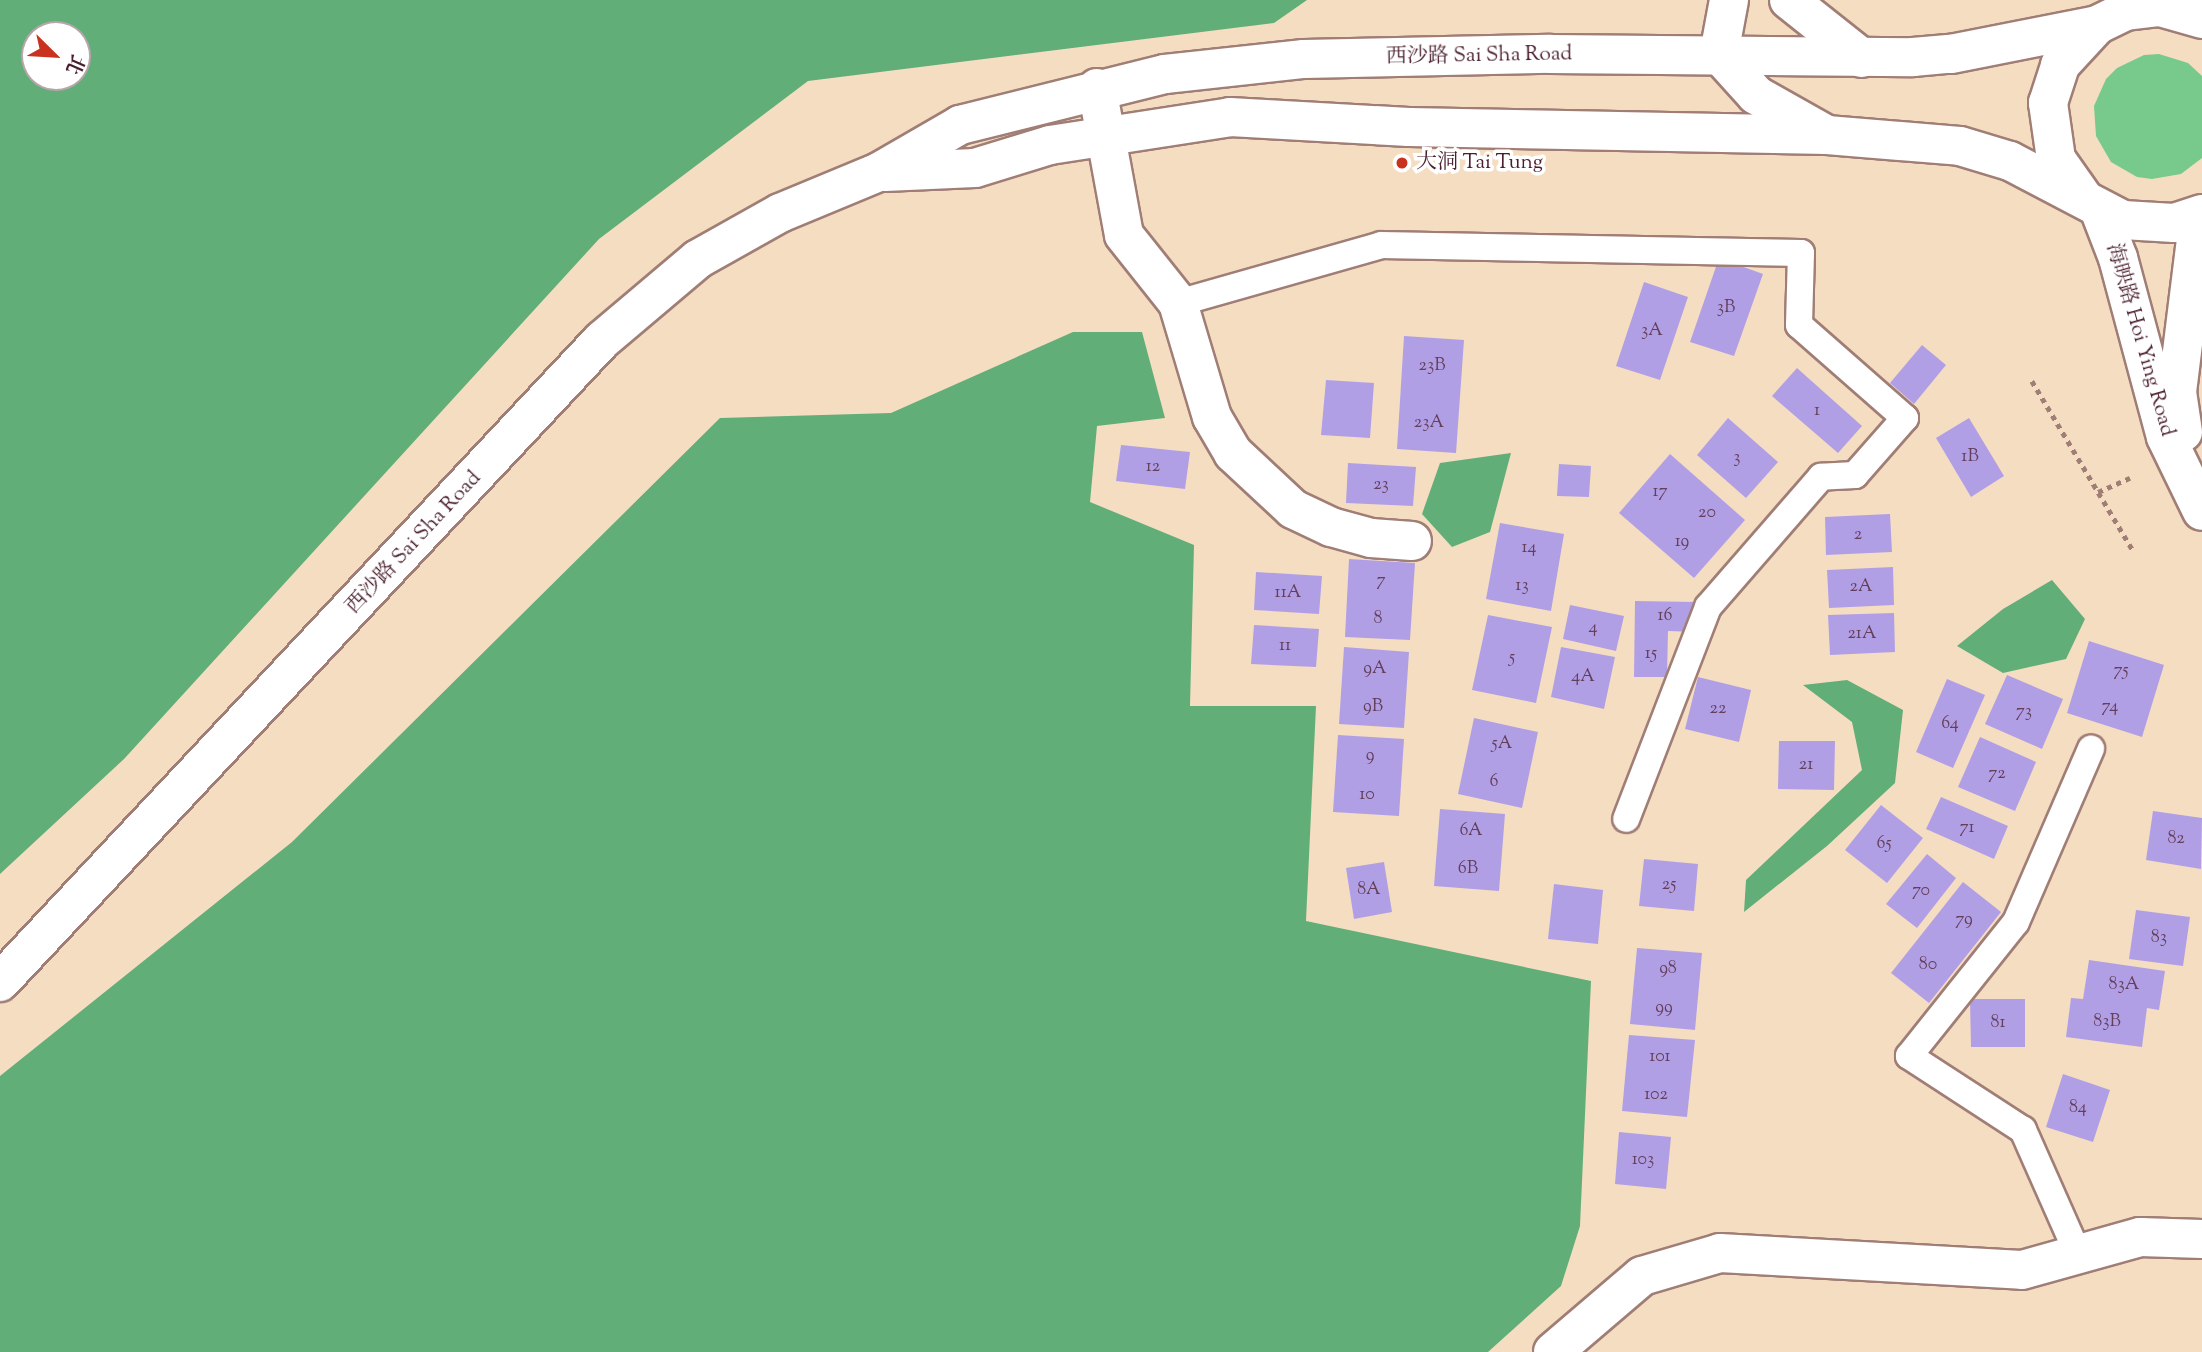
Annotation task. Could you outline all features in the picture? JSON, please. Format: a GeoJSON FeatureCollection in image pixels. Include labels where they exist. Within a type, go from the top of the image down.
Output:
{"type":"FeatureCollection","features":[{"type":"Feature","properties":{"kind":"main road"},"geometry":{"type":"LineString","coordinates":[[1729,0],[1720,54],[1756,95],[1827,135]]}},
{"type":"Feature","properties":{"kind":"main road"},"geometry":{"type":"LineString","coordinates":[[1789,0],[1862,58]]}},
{"type":"Feature","properties":{"kind":"main road","name":"西沙路 Sai Sha Road"},"geometry":{"type":"LineString","coordinates":[[0,982],[601,341],[698,260],[780,213],[879,172],[960,125],[1165,74],[1304,58],[1720,54],[1862,58],[1951,54],[2097,25],[2126,11],[2160,8],[2200,17]]}},
{"type":"Feature","properties":{"kind":"main road","name":"西沙路 Sai Sha Road"},"geometry":{"type":"LineString","coordinates":[[2090,203],[2056,159],[2048,103],[2060,65],[2071,48],[2097,25]]}},
{"type":"Feature","properties":{"kind":"main road"},"geometry":{"type":"LineString","coordinates":[[1097,89],[1124,235],[1178,303],[1212,417],[1233,453],[1261,484],[1293,509],[1331,527],[1371,538],[1412,541]]}},
{"type":"Feature","properties":{"kind":"main road","name":"西沙路 Sai Sha Road"},"geometry":{"type":"LineString","coordinates":[[879,172],[975,168],[1050,145],[1105,134],[1230,117],[1409,127],[1827,135],[1960,146],[2010,161],[2090,203],[2148,225],[2201,214]]}},
{"type":"Feature","properties":{"kind":"main road","name":"海映路 Hoi Ying Road"},"geometry":{"type":"LineString","coordinates":[[2090,203],[2118,258],[2166,437],[2202,510]]}},
{"type":"Feature","properties":{"kind":"main road","name":"海映路 Hoi Ying Road"},"geometry":{"type":"LineString","coordinates":[[2201,214],[2177,392],[2187,460],[2202,510]]}},
{"type":"Feature","properties":{"kind":"main road"},"geometry":{"type":"LineString","coordinates":[[1553,1352],[1642,1276],[1720,1253],[2022,1270],[2140,1237],[2202,1239]]}},
{"type":"Feature","properties":{"kind":"lane"},"geometry":{"type":"LineString","coordinates":[[1178,303],[1381,245],[1801,253],[1799,326],[1905,418],[1855,475],[1821,477],[1708,607],[1626,819]]}},
{"type":"Feature","properties":{"kind":"lane"},"geometry":{"type":"LineString","coordinates":[[2078,1254],[2023,1130],[1909,1056],[2016,922],[2091,749]]}},
{"type":"Feature","properties":{"kind":"path"},"geometry":{"type":"LineString","coordinates":[[2032,381],[2134,552]]}},
{"type":"Feature","properties":{"kind":"path"},"geometry":{"type":"LineString","coordinates":[[2098,492],[2130,478]]}},
{"type":"Feature","properties":{"kind":"green space"},"geometry":{"type":"Polygon","coordinates":[[[0,0],[1307,0],[1274,23],[808,81],[599,239],[124,759],[0,874],[0,0]]]}},
{"type":"Feature","properties":{"kind":"green space"},"geometry":{"type":"Polygon","coordinates":[[[2159,54],[2188,63],[2202,76],[2202,158],[2181,174],[2152,179],[2137,177],[2111,162],[2096,136],[2094,106],[2106,79],[2117,68],[2144,55],[2159,54]]]}},
{"type":"Feature","properties":{"kind":"green space"},"geometry":{"type":"Polygon","coordinates":[[[1073,332],[1142,332],[1165,418],[1097,426],[1090,502],[1194,545],[1190,706],[1316,706],[1306,921],[1591,981],[1580,1226],[1561,1286],[1488,1352],[0,1352],[0,1076],[292,842],[720,418],[891,413],[1073,332]]]}},
{"type":"Feature","properties":{"kind":"green space"},"geometry":{"type":"Polygon","coordinates":[[[1511,453],[1490,532],[1452,547],[1422,514],[1440,463],[1511,453]]]}},
{"type":"Feature","properties":{"kind":"green space"},"geometry":{"type":"Polygon","coordinates":[[[2052,580],[2085,619],[2066,659],[2003,673],[1957,646],[2003,609],[2052,580]]]}},
{"type":"Feature","properties":{"kind":"green space"},"geometry":{"type":"Polygon","coordinates":[[[1847,680],[1903,710],[1895,783],[1827,846],[1744,912],[1746,880],[1862,770],[1852,722],[1803,685],[1847,680]]]}},
{"type":"Feature","properties":{"kind":"building"},"geometry":{"type":"Polygon","coordinates":[[[1719,258],[1763,274],[1734,356],[1690,342],[1719,258]]]}},
{"type":"Feature","properties":{"kind":"building"},"geometry":{"type":"Polygon","coordinates":[[[1644,282],[1688,297],[1660,380],[1616,366],[1644,282]]]}},
{"type":"Feature","properties":{"kind":"building"},"geometry":{"type":"Polygon","coordinates":[[[1404,336],[1464,340],[1456,453],[1397,449],[1404,336]]]}},
{"type":"Feature","properties":{"kind":"building"},"geometry":{"type":"Polygon","coordinates":[[[1922,345],[1946,365],[1914,404],[1890,383],[1922,345]]]}},
{"type":"Feature","properties":{"kind":"building"},"geometry":{"type":"Polygon","coordinates":[[[1797,368],[1862,426],[1838,453],[1772,396],[1797,368]]]}},
{"type":"Feature","properties":{"kind":"building"},"geometry":{"type":"Polygon","coordinates":[[[1326,380],[1374,383],[1370,438],[1321,435],[1326,380]]]}},
{"type":"Feature","properties":{"kind":"building"},"geometry":{"type":"Polygon","coordinates":[[[1728,418],[1778,462],[1746,498],[1697,455],[1728,418]]]}},
{"type":"Feature","properties":{"kind":"building"},"geometry":{"type":"Polygon","coordinates":[[[1969,418],[2004,476],[1971,497],[1936,438],[1969,418]]]}},
{"type":"Feature","properties":{"kind":"building"},"geometry":{"type":"Polygon","coordinates":[[[1121,445],[1190,452],[1185,489],[1116,481],[1121,445]]]}},
{"type":"Feature","properties":{"kind":"building"},"geometry":{"type":"Polygon","coordinates":[[[1670,454],[1745,520],[1694,578],[1619,513],[1670,454]]]}},
{"type":"Feature","properties":{"kind":"building"},"geometry":{"type":"Polygon","coordinates":[[[1348,463],[1416,467],[1413,506],[1346,503],[1348,463]]]}},
{"type":"Feature","properties":{"kind":"building"},"geometry":{"type":"Polygon","coordinates":[[[1559,464],[1591,466],[1589,497],[1557,496],[1559,464]]]}},
{"type":"Feature","properties":{"kind":"building"},"geometry":{"type":"Polygon","coordinates":[[[1890,514],[1892,552],[1826,555],[1825,517],[1890,514]]]}},
{"type":"Feature","properties":{"kind":"building"},"geometry":{"type":"Polygon","coordinates":[[[1500,523],[1564,534],[1551,611],[1486,599],[1500,523]]]}},
{"type":"Feature","properties":{"kind":"building"},"geometry":{"type":"Polygon","coordinates":[[[1349,559],[1415,563],[1410,640],[1345,637],[1349,559]]]}},
{"type":"Feature","properties":{"kind":"building"},"geometry":{"type":"Polygon","coordinates":[[[1893,567],[1894,605],[1829,608],[1827,570],[1893,567]]]}},
{"type":"Feature","properties":{"kind":"building"},"geometry":{"type":"Polygon","coordinates":[[[1256,572],[1322,576],[1319,614],[1254,610],[1256,572]]]}},
{"type":"Feature","properties":{"kind":"building"},"geometry":{"type":"Polygon","coordinates":[[[1635,601],[1696,602],[1696,632],[1668,631],[1667,677],[1634,677],[1635,601]]]}},
{"type":"Feature","properties":{"kind":"building"},"geometry":{"type":"Polygon","coordinates":[[[1570,605],[1624,616],[1616,651],[1563,639],[1570,605]]]}},
{"type":"Feature","properties":{"kind":"building"},"geometry":{"type":"Polygon","coordinates":[[[1894,613],[1895,652],[1830,655],[1828,615],[1894,613]]]}},
{"type":"Feature","properties":{"kind":"building"},"geometry":{"type":"Polygon","coordinates":[[[1488,615],[1552,627],[1536,703],[1472,690],[1488,615]]]}},
{"type":"Feature","properties":{"kind":"building"},"geometry":{"type":"Polygon","coordinates":[[[1254,625],[1319,629],[1316,667],[1251,664],[1254,625]]]}},
{"type":"Feature","properties":{"kind":"building"},"geometry":{"type":"Polygon","coordinates":[[[2089,641],[2164,665],[2142,737],[2067,713],[2089,641]]]}},
{"type":"Feature","properties":{"kind":"building"},"geometry":{"type":"Polygon","coordinates":[[[1344,647],[1409,652],[1404,728],[1339,724],[1344,647]]]}},
{"type":"Feature","properties":{"kind":"building"},"geometry":{"type":"Polygon","coordinates":[[[1561,647],[1615,657],[1604,709],[1551,697],[1561,647]]]}},
{"type":"Feature","properties":{"kind":"building"},"geometry":{"type":"Polygon","coordinates":[[[2007,675],[2063,699],[2042,749],[1985,724],[2007,675]]]}},
{"type":"Feature","properties":{"kind":"building"},"geometry":{"type":"Polygon","coordinates":[[[1698,677],[1751,690],[1739,742],[1685,729],[1698,677]]]}},
{"type":"Feature","properties":{"kind":"building"},"geometry":{"type":"Polygon","coordinates":[[[1947,679],[1985,695],[1953,768],[1916,752],[1947,679]]]}},
{"type":"Feature","properties":{"kind":"building"},"geometry":{"type":"Polygon","coordinates":[[[1474,718],[1538,732],[1522,808],[1458,794],[1474,718]]]}},
{"type":"Feature","properties":{"kind":"building"},"geometry":{"type":"Polygon","coordinates":[[[1338,735],[1404,739],[1399,816],[1333,812],[1338,735]]]}},
{"type":"Feature","properties":{"kind":"building"},"geometry":{"type":"Polygon","coordinates":[[[1980,737],[2036,762],[2015,811],[1958,787],[1980,737]]]}},
{"type":"Feature","properties":{"kind":"building"},"geometry":{"type":"Polygon","coordinates":[[[1779,741],[1835,741],[1834,790],[1778,789],[1779,741]]]}},
{"type":"Feature","properties":{"kind":"building"},"geometry":{"type":"Polygon","coordinates":[[[1941,797],[2008,826],[1994,859],[1926,829],[1941,797]]]}},
{"type":"Feature","properties":{"kind":"building"},"geometry":{"type":"Polygon","coordinates":[[[1881,805],[1923,838],[1887,883],[1845,850],[1881,805]]]}},
{"type":"Feature","properties":{"kind":"building"},"geometry":{"type":"Polygon","coordinates":[[[1440,809],[1505,814],[1499,891],[1434,886],[1440,809]]]}},
{"type":"Feature","properties":{"kind":"building"},"geometry":{"type":"Polygon","coordinates":[[[2153,811],[2202,818],[2201,869],[2146,860],[2153,811]]]}},
{"type":"Feature","properties":{"kind":"building"},"geometry":{"type":"Polygon","coordinates":[[[1927,854],[1956,878],[1917,928],[1886,904],[1927,854]]]}},
{"type":"Feature","properties":{"kind":"building"},"geometry":{"type":"Polygon","coordinates":[[[1644,859],[1698,864],[1694,911],[1639,906],[1644,859]]]}},
{"type":"Feature","properties":{"kind":"building"},"geometry":{"type":"Polygon","coordinates":[[[1384,862],[1392,912],[1354,919],[1346,868],[1384,862]]]}},
{"type":"Feature","properties":{"kind":"building"},"geometry":{"type":"Polygon","coordinates":[[[1963,882],[2001,912],[1929,1003],[1891,973],[1963,882]]]}},
{"type":"Feature","properties":{"kind":"building"},"geometry":{"type":"Polygon","coordinates":[[[1554,884],[1603,890],[1598,944],[1548,939],[1554,884]]]}},
{"type":"Feature","properties":{"kind":"building"},"geometry":{"type":"Polygon","coordinates":[[[2136,910],[2190,917],[2183,966],[2129,959],[2136,910]]]}},
{"type":"Feature","properties":{"kind":"building"},"geometry":{"type":"Polygon","coordinates":[[[1637,948],[1702,953],[1695,1030],[1630,1024],[1637,948]]]}},
{"type":"Feature","properties":{"kind":"building"},"geometry":{"type":"Polygon","coordinates":[[[2089,960],[2165,971],[2159,1010],[2147,1008],[2142,1047],[2066,1037],[2071,998],[2083,999],[2089,960]]]}},
{"type":"Feature","properties":{"kind":"building"},"geometry":{"type":"Polygon","coordinates":[[[1970,999],[2025,999],[2025,1047],[1971,1047],[1970,999]]]}},
{"type":"Feature","properties":{"kind":"building"},"geometry":{"type":"Polygon","coordinates":[[[1629,1035],[1695,1040],[1687,1117],[1622,1111],[1629,1035]]]}},
{"type":"Feature","properties":{"kind":"building"},"geometry":{"type":"Polygon","coordinates":[[[2063,1074],[2110,1090],[2093,1142],[2046,1127],[2063,1074]]]}},
{"type":"Feature","properties":{"kind":"building"},"geometry":{"type":"Polygon","coordinates":[[[1619,1132],[1671,1137],[1666,1189],[1615,1184],[1619,1132]]]}},
{"type":"Feature","properties":{"kind":"place","name":"大洞 Tai Tung"},"geometry":{"type":"Point","coordinates":[1402,163]}}]}
